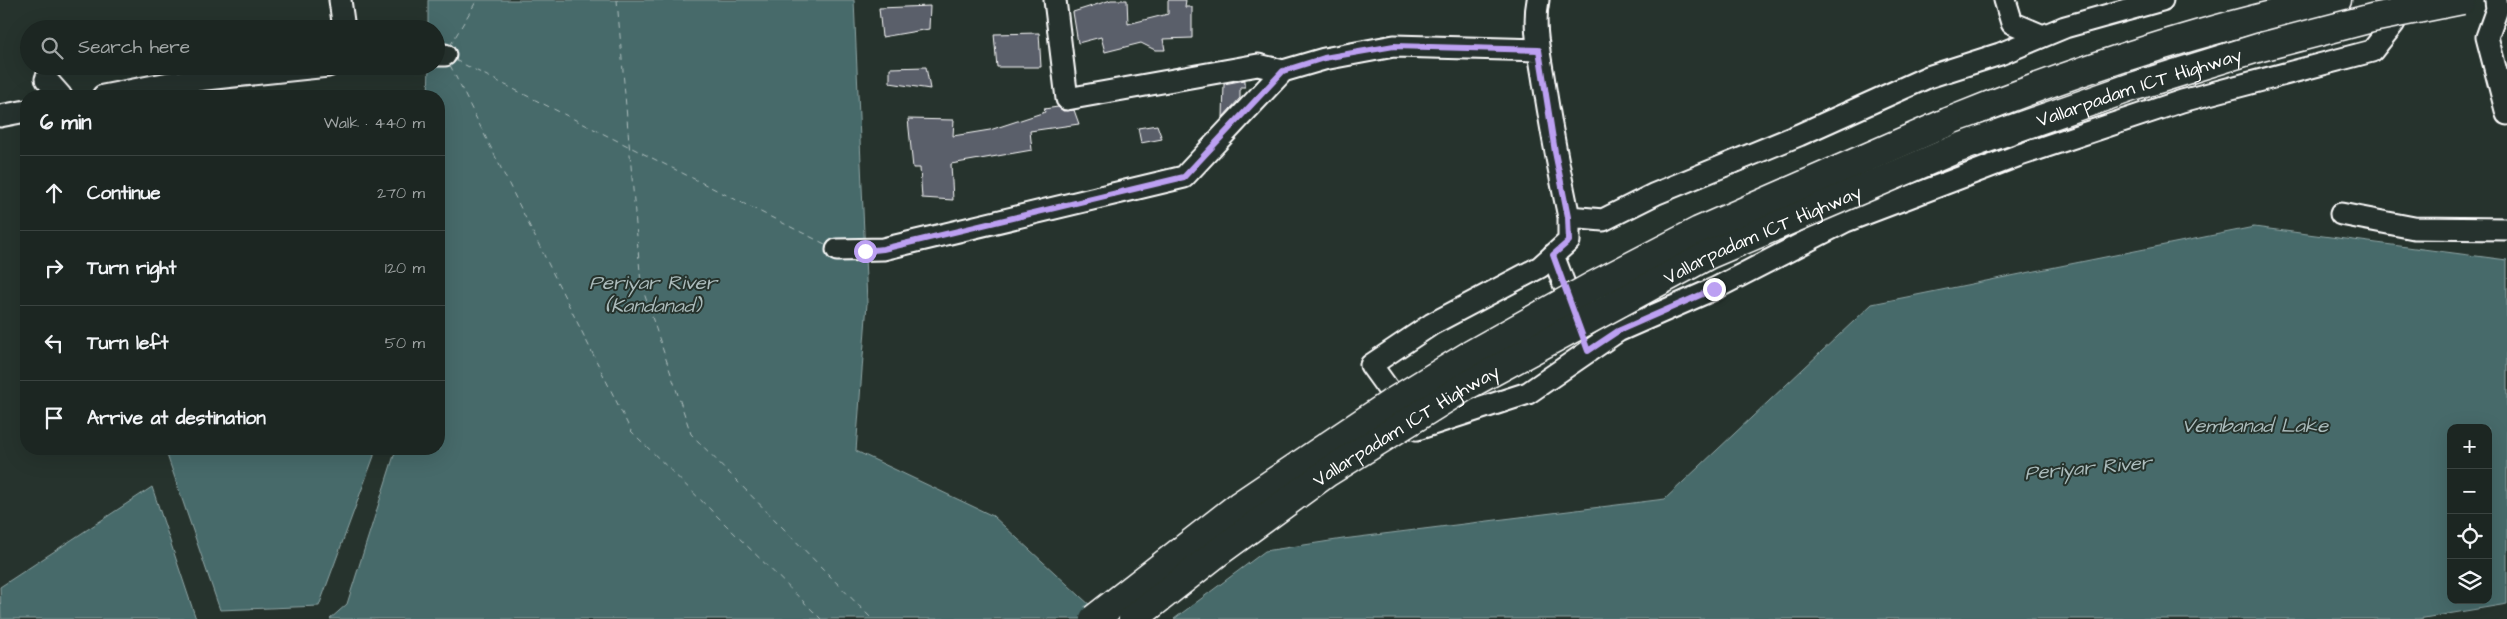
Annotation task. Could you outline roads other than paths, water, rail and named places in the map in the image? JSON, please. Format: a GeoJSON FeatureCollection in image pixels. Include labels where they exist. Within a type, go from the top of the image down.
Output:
{"type":"FeatureCollection","features":[{"type":"Feature","properties":{"kind":"highway","name":"Vallarpadam ICT Highway"},"geometry":{"type":"LineString","coordinates":[[1094,619],[1240,505],[1390,404],[1470,355],[1593,286],[1699,231],[1948,122],[2029,89],[2235,23],[2337,0]]}},
{"type":"Feature","properties":{"kind":"highway","name":"Vallarpadam ICT Highway"},"geometry":{"type":"LineString","coordinates":[[1133,619],[1217,553],[1328,472],[1466,386],[1708,255],[1956,149],[2132,87],[2307,35],[2372,18],[2462,0]]}},
{"type":"Feature","properties":{"kind":"street"},"geometry":{"type":"LineString","coordinates":[[340,0],[343,20]]}},
{"type":"Feature","properties":{"kind":"street"},"geometry":{"type":"LineString","coordinates":[[1054,0],[1067,99],[1258,65],[1283,71]]}},
{"type":"Feature","properties":{"kind":"street"},"geometry":{"type":"LineString","coordinates":[[1538,0],[1535,15],[1539,50],[1555,152],[1568,217],[1569,241],[1540,267],[1432,324],[1371,365],[1417,430],[1528,393],[1618,331],[1714,289],[1846,221],[2017,156],[2182,101],[2372,51],[2394,23],[2391,0]]}},
{"type":"Feature","properties":{"kind":"street"},"geometry":{"type":"LineString","coordinates":[[2005,0],[2012,23],[2043,36]]}},
{"type":"Feature","properties":{"kind":"street"},"geometry":{"type":"LineString","coordinates":[[1568,217],[1603,220],[1655,194],[1799,135],[1928,77],[2000,54],[2065,27],[2162,0]]}},
{"type":"Feature","properties":{"kind":"street"},"geometry":{"type":"LineString","coordinates":[[2496,0],[2497,10],[2487,37],[2507,114]]}},
{"type":"Feature","properties":{"kind":"street"},"geometry":{"type":"LineString","coordinates":[[837,250],[883,249],[1184,177],[1283,71],[1324,58],[1394,46],[1539,50]]}},
{"type":"Feature","properties":{"kind":"street"},"geometry":{"type":"LineString","coordinates":[[133,90],[169,83],[244,75]]}},
{"type":"Feature","properties":{"kind":"street"},"geometry":{"type":"LineString","coordinates":[[46,79],[56,90]]}},
{"type":"Feature","properties":{"kind":"street"},"geometry":{"type":"LineString","coordinates":[[0,116],[20,112]]}},
{"type":"Feature","properties":{"kind":"street"},"geometry":{"type":"LineString","coordinates":[[2341,214],[2414,228],[2507,229]]}},
{"type":"Feature","properties":{"kind":"street"},"geometry":{"type":"LineString","coordinates":[[1553,255],[1588,351]]}},
{"type":"Feature","properties":{"kind":"water","name":"Periyar River (Kandanad)"},"geometry":{"type":"Polygon","coordinates":[[[428,0],[854,0],[867,303],[856,451],[993,516],[1105,619],[330,619],[347,604],[394,455],[445,455],[445,90],[428,90],[429,75],[445,75],[445,20],[428,20],[428,0]]]}},
{"type":"Feature","properties":{"kind":"water","name":"Vembanad Lake"},"geometry":{"type":"Polygon","coordinates":[[[2254,227],[2507,260],[2507,604],[2418,619],[1174,619],[1265,551],[1343,539],[1665,499],[1872,304],[2254,227]]]}},
{"type":"Feature","properties":{"kind":"water"},"geometry":{"type":"Polygon","coordinates":[[[167,455],[374,455],[319,606],[220,610],[167,455]]]}},
{"type":"Feature","properties":{"kind":"water"},"geometry":{"type":"Polygon","coordinates":[[[152,487],[196,619],[1,619],[0,587],[152,487]]]}},
{"type":"Feature","properties":{"kind":"water label","name":"Periyar River"},"geometry":{"type":"Point","coordinates":[2088,467]}}]}
